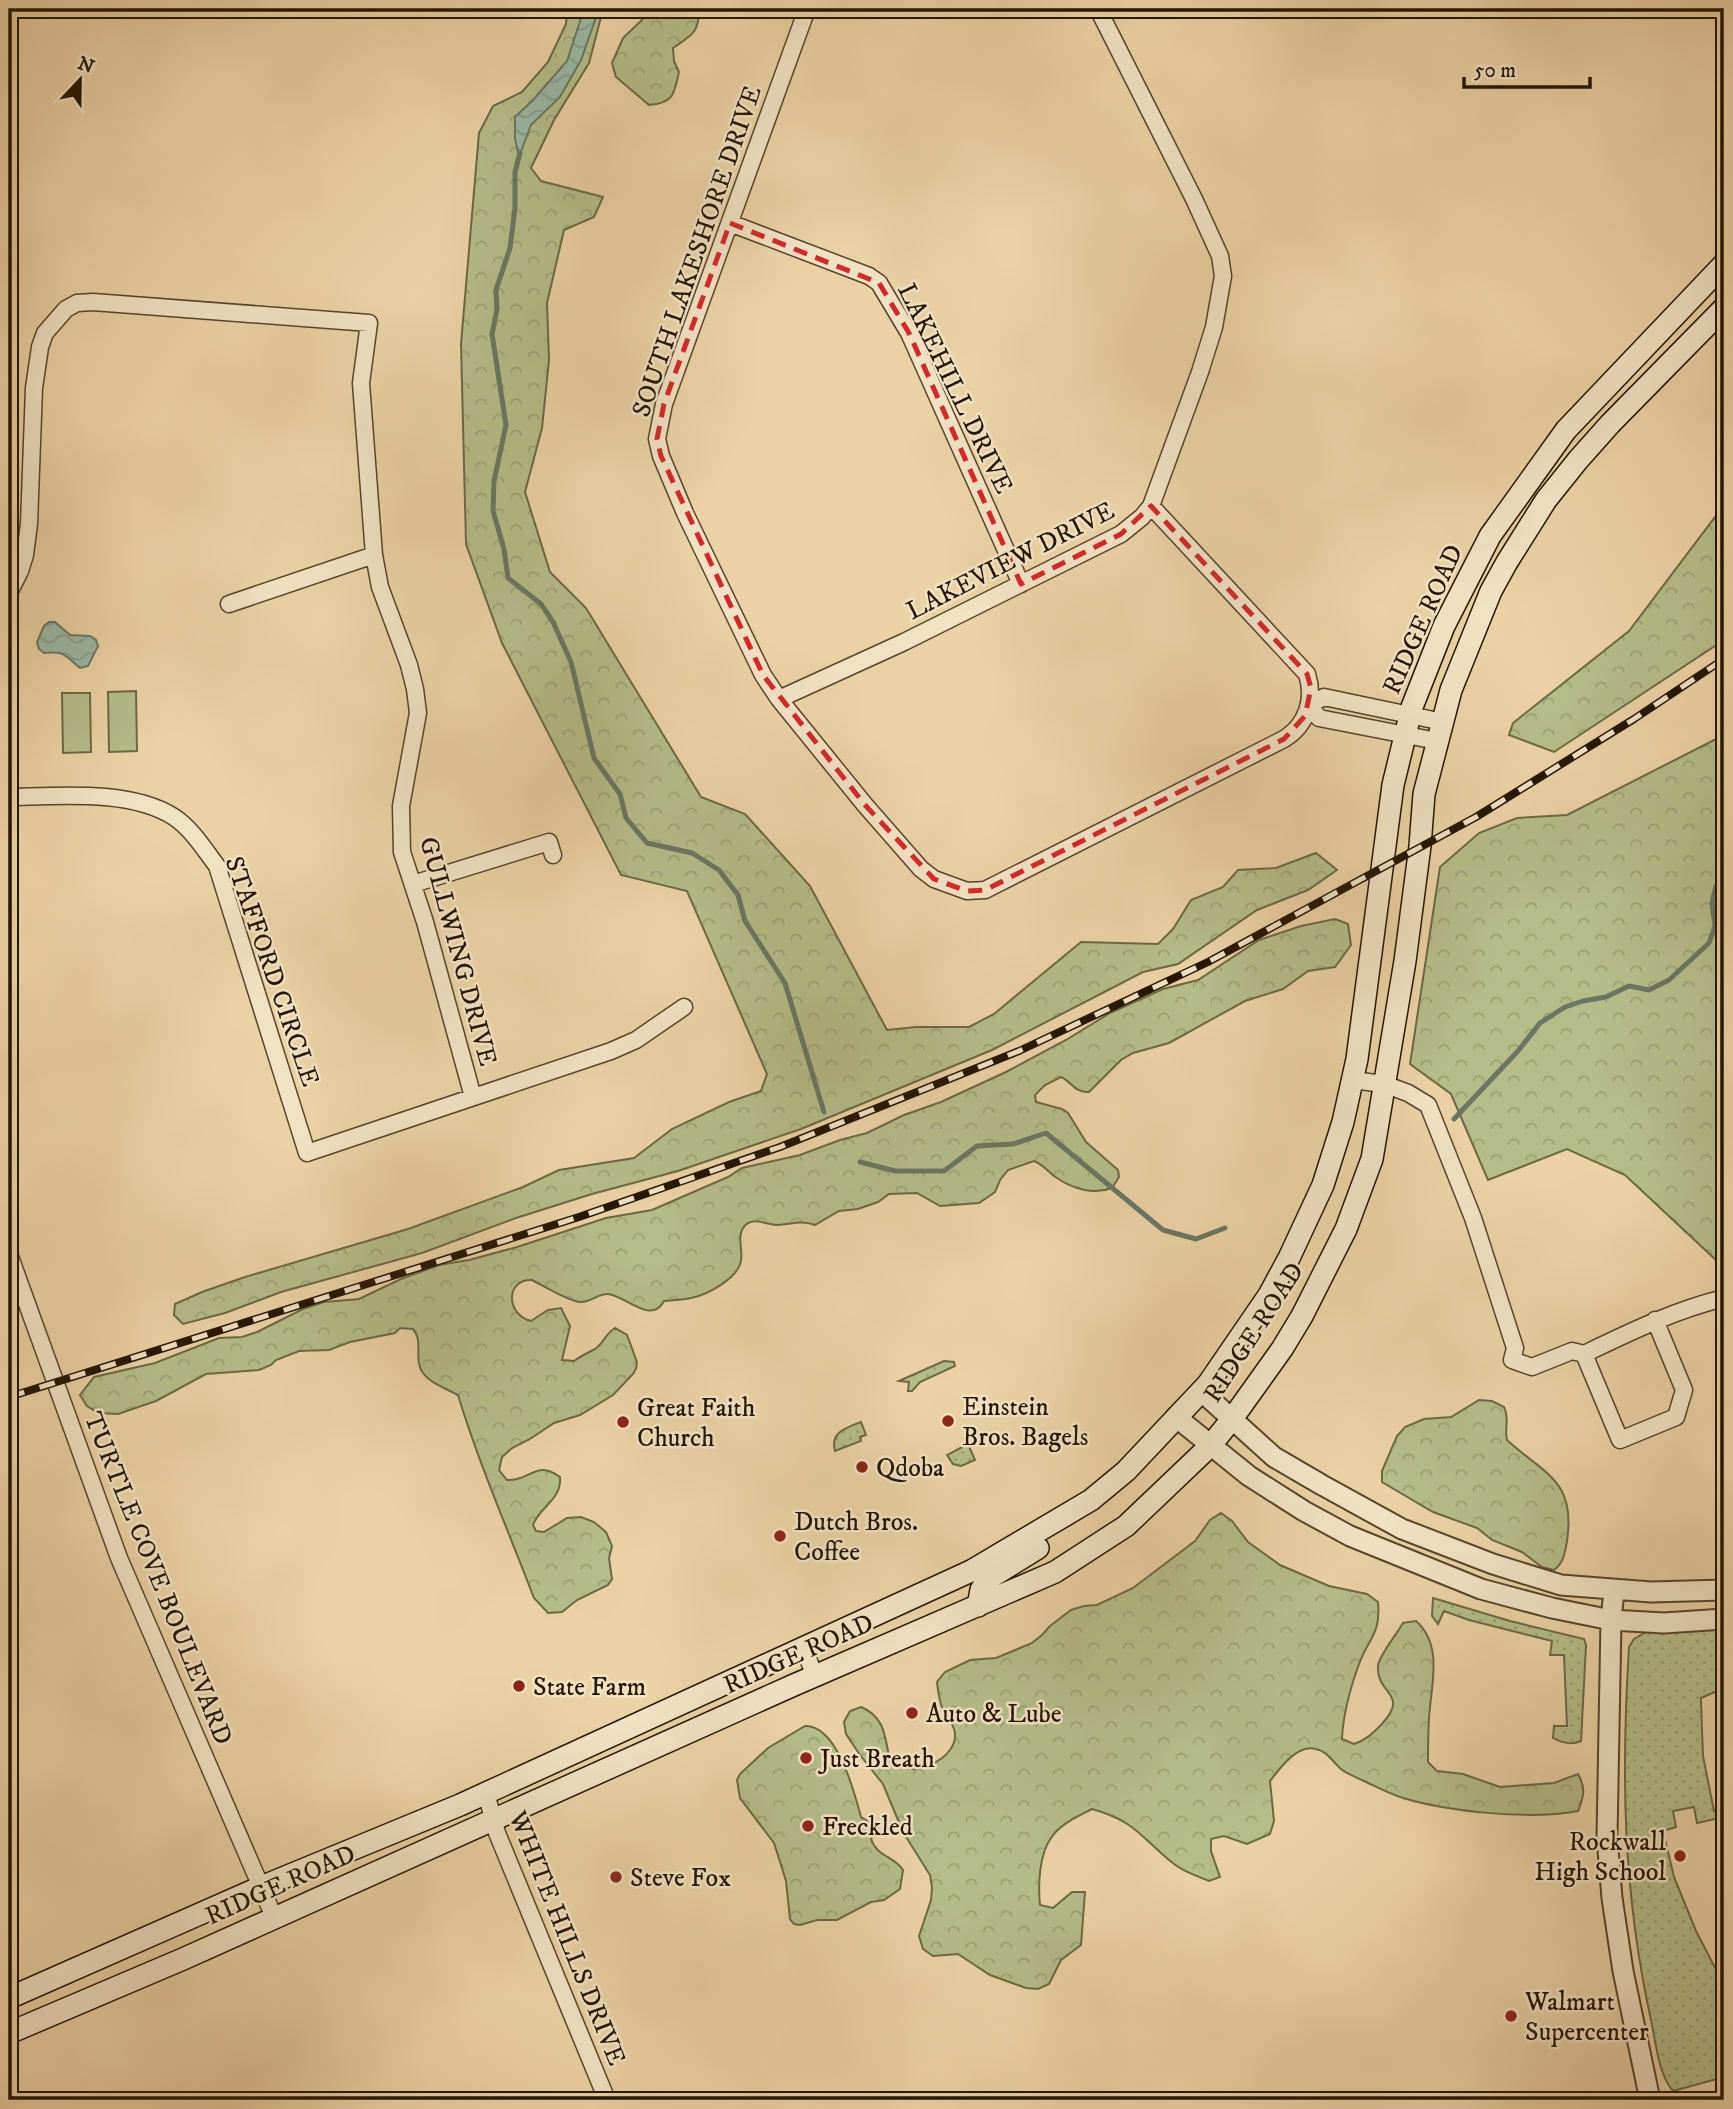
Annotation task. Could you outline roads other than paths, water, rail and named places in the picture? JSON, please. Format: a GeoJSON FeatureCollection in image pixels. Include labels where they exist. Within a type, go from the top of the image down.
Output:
{"type":"FeatureCollection","features":[{"type":"Feature","properties":{"kind":"main road","name":"RIDGE ROAD"},"geometry":{"type":"LineString","coordinates":[[9,1998],[261,1887],[486,1793],[971,1571],[1091,1500],[1126,1471],[1201,1391],[1269,1294],[1323,1185],[1343,1122],[1357,1059],[1393,785],[1408,725],[1444,626],[1490,536],[1566,430],[1724,264]]}},
{"type":"Feature","properties":{"kind":"main road","name":"RIDGE ROAD"},"geometry":{"type":"LineString","coordinates":[[9,2033],[183,1959],[815,1675],[1055,1572],[1126,1526],[1211,1445],[1303,1316],[1346,1229],[1372,1158],[1405,961],[1424,794],[1451,690],[1492,591],[1546,500],[1610,424],[1724,308]]}},
{"type":"Feature","properties":{"kind":"main road"},"geometry":{"type":"LineString","coordinates":[[978,1606],[981,1590],[988,1579],[1060,1534],[1091,1500]]}},
{"type":"Feature","properties":{"kind":"street","name":"SOUTH LAKESHORE DRIVE"},"geometry":{"type":"LineString","coordinates":[[807,9],[664,404],[657,439],[661,456],[685,513],[763,675],[779,699],[881,825],[921,869],[934,879],[967,891],[985,890],[1284,739],[1296,732],[1309,705]]}},
{"type":"Feature","properties":{"kind":"street","name":"LAKEVIEW DRIVE"},"geometry":{"type":"LineString","coordinates":[[779,699],[904,642],[1121,534],[1151,506],[1200,372],[1214,327],[1223,276],[1220,256],[1194,199],[1098,9]]}},
{"type":"Feature","properties":{"kind":"street","name":"LAKEHILL DRIVE"},"geometry":{"type":"LineString","coordinates":[[730,223],[869,276],[879,283],[909,333],[1021,584]]}},
{"type":"Feature","properties":{"kind":"street","name":"GULLWING DRIVE"},"geometry":{"type":"LineString","coordinates":[[9,593],[20,571],[26,545],[34,388],[40,347],[45,333],[66,309],[77,303],[93,302],[369,323],[361,383],[374,555],[380,587],[415,689],[418,713],[401,806],[402,852],[473,1097]]}},
{"type":"Feature","properties":{"kind":"street"},"geometry":{"type":"LineString","coordinates":[[1151,506],[1307,674],[1311,688],[1309,705]]}},
{"type":"Feature","properties":{"kind":"street"},"geometry":{"type":"LineString","coordinates":[[229,604],[374,555]]}},
{"type":"Feature","properties":{"kind":"street"},"geometry":{"type":"LineString","coordinates":[[1309,705],[1324,697],[1408,725],[1440,732]]}},
{"type":"Feature","properties":{"kind":"street","name":"STAFFORD CIRCLE"},"geometry":{"type":"LineString","coordinates":[[9,797],[94,796],[135,802],[173,817],[197,839],[217,866],[307,1153],[473,1097]]}},
{"type":"Feature","properties":{"kind":"street"},"geometry":{"type":"LineString","coordinates":[[413,884],[549,842],[553,855]]}},
{"type":"Feature","properties":{"kind":"street"},"geometry":{"type":"LineString","coordinates":[[473,1097],[611,1051],[636,1040],[684,1007]]}},
{"type":"Feature","properties":{"kind":"street"},"geometry":{"type":"LineString","coordinates":[[1352,1080],[1384,1084],[1408,1093],[1428,1105],[1489,1266],[1515,1348],[1512,1360],[1532,1367],[1572,1351],[1584,1353],[1655,1320],[1691,1306],[1724,1298]]}},
{"type":"Feature","properties":{"kind":"street","name":"TURTLE COVE BOULEVARD"},"geometry":{"type":"LineString","coordinates":[[9,1254],[119,1558],[274,1917]]}},
{"type":"Feature","properties":{"kind":"street"},"geometry":{"type":"LineString","coordinates":[[1584,1353],[1620,1440],[1676,1417],[1684,1390],[1655,1320]]}},
{"type":"Feature","properties":{"kind":"street"},"geometry":{"type":"LineString","coordinates":[[1201,1391],[1274,1457],[1402,1529],[1493,1564],[1561,1585],[1582,1585],[1614,1591],[1724,1590]]}},
{"type":"Feature","properties":{"kind":"street"},"geometry":{"type":"LineString","coordinates":[[1176,1417],[1249,1476],[1304,1511],[1350,1536],[1481,1589],[1611,1620],[1664,1623],[1724,1619]]}},
{"type":"Feature","properties":{"kind":"street"},"geometry":{"type":"LineString","coordinates":[[1614,1591],[1611,1620],[1608,1849],[1623,1971],[1650,2100]]}},
{"type":"Feature","properties":{"kind":"street"},"geometry":{"type":"LineString","coordinates":[[804,1649],[815,1675]]}},
{"type":"Feature","properties":{"kind":"street","name":"WHITE HILLS DRIVE"},"geometry":{"type":"LineString","coordinates":[[486,1793],[492,1820],[607,2100]]}},
{"type":"Feature","properties":{"kind":"water"},"geometry":{"type":"Polygon","coordinates":[[[584,9],[599,9],[581,60],[560,97],[531,125],[519,157],[515,139],[515,117],[567,61],[584,9]]]}},
{"type":"Feature","properties":{"kind":"water"},"geometry":{"type":"Polygon","coordinates":[[[55,622],[70,635],[90,636],[96,640],[98,646],[88,666],[80,668],[65,655],[44,653],[39,649],[37,642],[44,626],[55,622]]]}},
{"type":"Feature","properties":{"kind":"waterway"},"geometry":{"type":"LineString","coordinates":[[520,153],[515,172],[515,208],[510,248],[496,290],[497,310],[492,334],[506,425],[494,481],[493,511],[504,549],[508,578],[541,604],[553,622],[571,662],[594,758],[620,794],[626,818],[647,843],[692,853],[719,870],[738,895],[745,921],[785,983],[824,1112]]}},
{"type":"Feature","properties":{"kind":"waterway"},"geometry":{"type":"LineString","coordinates":[[1454,1119],[1518,1051],[1540,1023],[1565,1007],[1606,997],[1629,986],[1649,990],[1669,980],[1709,943],[1715,926],[1712,903],[1716,886],[1724,881]]}},
{"type":"Feature","properties":{"kind":"waterway"},"geometry":{"type":"LineString","coordinates":[[860,1162],[895,1171],[944,1171],[977,1146],[1013,1144],[1046,1133],[1163,1230],[1196,1239],[1225,1228]]}},
{"type":"Feature","properties":{"kind":"railway"},"geometry":{"type":"LineString","coordinates":[[9,1397],[579,1217],[780,1147],[1019,1051],[1208,962],[1476,817],[1634,719],[1724,659]]}},
{"type":"Feature","properties":{"kind":"place","name":"Einstein Bros. Bagels"},"geometry":{"type":"Point","coordinates":[948,1421]}},
{"type":"Feature","properties":{"kind":"place","name":"Great Faith Church"},"geometry":{"type":"Point","coordinates":[623,1422]}},
{"type":"Feature","properties":{"kind":"place","name":"Qdoba"},"geometry":{"type":"Point","coordinates":[862,1467]}},
{"type":"Feature","properties":{"kind":"place","name":"Dutch Bros. Coffee"},"geometry":{"type":"Point","coordinates":[780,1536]}},
{"type":"Feature","properties":{"kind":"place","name":"State Farm"},"geometry":{"type":"Point","coordinates":[519,1686]}},
{"type":"Feature","properties":{"kind":"place","name":"Auto & Lube"},"geometry":{"type":"Point","coordinates":[912,1713]}},
{"type":"Feature","properties":{"kind":"place","name":"Just Breath"},"geometry":{"type":"Point","coordinates":[806,1758]}},
{"type":"Feature","properties":{"kind":"place","name":"Freckled"},"geometry":{"type":"Point","coordinates":[808,1826]}},
{"type":"Feature","properties":{"kind":"place","name":"Rockwall High School"},"geometry":{"type":"Point","coordinates":[1680,1856]}},
{"type":"Feature","properties":{"kind":"place","name":"Steve Fox"},"geometry":{"type":"Point","coordinates":[616,1877]}},
{"type":"Feature","properties":{"kind":"place","name":"Walmart Supercenter"},"geometry":{"type":"Point","coordinates":[1511,2016]}}]}
